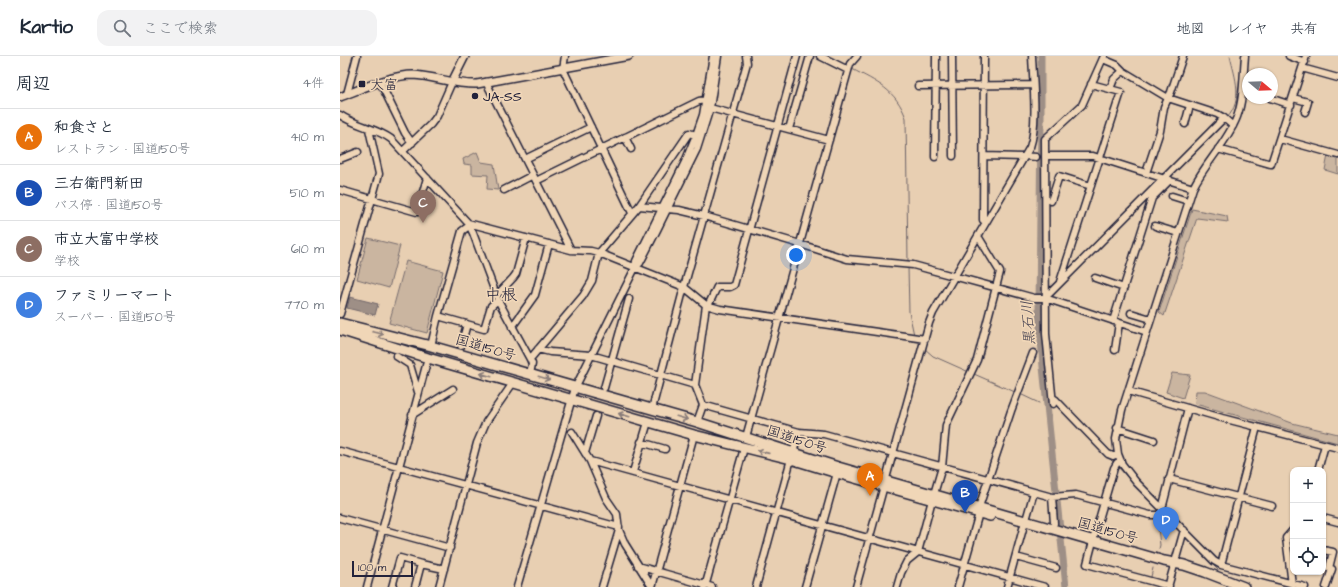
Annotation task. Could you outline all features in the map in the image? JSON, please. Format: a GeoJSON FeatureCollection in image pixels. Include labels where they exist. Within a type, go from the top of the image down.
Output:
{"type":"FeatureCollection","features":[{"type":"Feature","properties":{"kind":"highway","name":"国道150号"},"geometry":{"type":"LineString","coordinates":[[340,324],[431,346],[697,422],[746,437],[837,473],[886,484]]}},
{"type":"Feature","properties":{"kind":"highway","name":"国道150号"},"geometry":{"type":"LineString","coordinates":[[340,330],[428,358],[694,435],[744,448],[792,456],[1025,523],[1056,529],[1067,535],[1093,543],[1174,566],[1205,572],[1244,587]]}},
{"type":"Feature","properties":{"kind":"highway","name":"国道150号"},"geometry":{"type":"LineString","coordinates":[[1174,566],[1191,574],[1229,587]]}},
{"type":"Feature","properties":{"kind":"main road"},"geometry":{"type":"LineString","coordinates":[[452,82],[465,56]]}},
{"type":"Feature","properties":{"kind":"main road"},"geometry":{"type":"LineString","coordinates":[[343,96],[380,82],[412,75],[465,84],[486,82],[563,69],[630,56]]}},
{"type":"Feature","properties":{"kind":"street"},"geometry":{"type":"LineString","coordinates":[[343,96],[357,56]]}},
{"type":"Feature","properties":{"kind":"street"},"geometry":{"type":"LineString","coordinates":[[565,56],[563,69],[632,213]]}},
{"type":"Feature","properties":{"kind":"street"},"geometry":{"type":"LineString","coordinates":[[517,587],[575,388],[635,268],[640,263],[685,162],[703,115],[712,56]]}},
{"type":"Feature","properties":{"kind":"street"},"geometry":{"type":"LineString","coordinates":[[664,208],[697,149],[710,108],[718,56]]}},
{"type":"Feature","properties":{"kind":"street"},"geometry":{"type":"LineString","coordinates":[[652,409],[684,287],[747,63],[746,56]]}},
{"type":"Feature","properties":{"kind":"street"},"geometry":{"type":"LineString","coordinates":[[697,422],[703,405],[695,385],[707,305],[717,288],[730,287],[734,284],[797,56]]}},
{"type":"Feature","properties":{"kind":"street"},"geometry":{"type":"LineString","coordinates":[[789,129],[810,56]]}},
{"type":"Feature","properties":{"kind":"street"},"geometry":{"type":"LineString","coordinates":[[820,56],[849,69]]}},
{"type":"Feature","properties":{"kind":"street"},"geometry":{"type":"LineString","coordinates":[[746,437],[750,418],[780,317],[849,69],[857,56]]}},
{"type":"Feature","properties":{"kind":"street"},"geometry":{"type":"LineString","coordinates":[[935,156],[936,56]]}},
{"type":"Feature","properties":{"kind":"street"},"geometry":{"type":"LineString","coordinates":[[952,56],[953,156]]}},
{"type":"Feature","properties":{"kind":"street"},"geometry":{"type":"LineString","coordinates":[[984,56],[983,220],[986,222]]}},
{"type":"Feature","properties":{"kind":"street"},"geometry":{"type":"LineString","coordinates":[[856,587],[933,313],[1033,139],[1032,56]]}},
{"type":"Feature","properties":{"kind":"street"},"geometry":{"type":"LineString","coordinates":[[1146,173],[1160,131],[1164,107],[1183,56]]}},
{"type":"Feature","properties":{"kind":"street"},"geometry":{"type":"LineString","coordinates":[[1245,56],[1240,106],[1232,126],[1198,178],[1188,201],[1128,391],[1117,428],[1116,438],[1118,454],[1127,473],[1214,561],[1221,565],[1305,587]]}},
{"type":"Feature","properties":{"kind":"street"},"geometry":{"type":"LineString","coordinates":[[1218,149],[1269,165],[1271,164],[1306,59],[1289,56]]}},
{"type":"Feature","properties":{"kind":"street"},"geometry":{"type":"LineString","coordinates":[[1118,454],[1113,456],[1108,454],[1056,400],[1053,401],[1046,334],[1045,139],[1082,105],[1104,58],[1168,98],[1217,114],[1232,126]]}},
{"type":"Feature","properties":{"kind":"street"},"geometry":{"type":"LineString","coordinates":[[1302,68],[1338,78]]}},
{"type":"Feature","properties":{"kind":"street"},"geometry":{"type":"LineString","coordinates":[[1110,89],[1114,79],[1123,71]]}},
{"type":"Feature","properties":{"kind":"street"},"geometry":{"type":"LineString","coordinates":[[380,82],[405,133],[412,143]]}},
{"type":"Feature","properties":{"kind":"street"},"geometry":{"type":"LineString","coordinates":[[403,151],[431,124],[437,116],[452,82]]}},
{"type":"Feature","properties":{"kind":"street"},"geometry":{"type":"LineString","coordinates":[[486,82],[571,250]]}},
{"type":"Feature","properties":{"kind":"street"},"geometry":{"type":"LineString","coordinates":[[1060,284],[1121,92],[1091,84]]}},
{"type":"Feature","properties":{"kind":"street"},"geometry":{"type":"LineString","coordinates":[[918,86],[1033,85]]}},
{"type":"Feature","properties":{"kind":"street"},"geometry":{"type":"LineString","coordinates":[[1293,98],[1308,102],[1305,112]]}},
{"type":"Feature","properties":{"kind":"street"},"geometry":{"type":"LineString","coordinates":[[504,190],[601,149],[699,101],[706,100]]}},
{"type":"Feature","properties":{"kind":"street"},"geometry":{"type":"LineString","coordinates":[[1278,101],[1290,105]]}},
{"type":"Feature","properties":{"kind":"street"},"geometry":{"type":"LineString","coordinates":[[1185,124],[1190,105]]}},
{"type":"Feature","properties":{"kind":"street"},"geometry":{"type":"LineString","coordinates":[[710,108],[830,140]]}},
{"type":"Feature","properties":{"kind":"street"},"geometry":{"type":"LineString","coordinates":[[340,115],[349,121],[385,134],[403,151],[468,224],[473,233],[497,298],[530,359],[532,364],[530,374]]}},
{"type":"Feature","properties":{"kind":"street"},"geometry":{"type":"LineString","coordinates":[[1045,298],[1167,179],[1225,119]]}},
{"type":"Feature","properties":{"kind":"street"},"geometry":{"type":"LineString","coordinates":[[525,159],[591,128]]}},
{"type":"Feature","properties":{"kind":"street"},"geometry":{"type":"LineString","coordinates":[[340,314],[379,174],[369,129]]}},
{"type":"Feature","properties":{"kind":"street"},"geometry":{"type":"LineString","coordinates":[[530,359],[583,296],[592,281],[599,253],[639,206],[689,134],[696,135]]}},
{"type":"Feature","properties":{"kind":"street"},"geometry":{"type":"LineString","coordinates":[[625,137],[631,149]]}},
{"type":"Feature","properties":{"kind":"street"},"geometry":{"type":"LineString","coordinates":[[1280,139],[1338,155]]}},
{"type":"Feature","properties":{"kind":"street"},"geometry":{"type":"LineString","coordinates":[[340,159],[358,152]]}},
{"type":"Feature","properties":{"kind":"street"},"geometry":{"type":"LineString","coordinates":[[984,156],[1036,156]]}},
{"type":"Feature","properties":{"kind":"street"},"geometry":{"type":"LineString","coordinates":[[1045,156],[1093,156],[1193,188]]}},
{"type":"Feature","properties":{"kind":"street"},"geometry":{"type":"LineString","coordinates":[[1050,201],[1059,176],[1091,186]]}},
{"type":"Feature","properties":{"kind":"street"},"geometry":{"type":"LineString","coordinates":[[340,190],[417,212],[427,178]]}},
{"type":"Feature","properties":{"kind":"street"},"geometry":{"type":"LineString","coordinates":[[1115,350],[1116,322],[1124,288],[1152,198],[1167,179]]}},
{"type":"Feature","properties":{"kind":"street"},"geometry":{"type":"LineString","coordinates":[[1172,196],[1188,201]]}},
{"type":"Feature","properties":{"kind":"street"},"geometry":{"type":"LineString","coordinates":[[639,206],[679,210],[704,216],[847,259],[909,264],[1034,298],[1045,298],[1147,332]]}},
{"type":"Feature","properties":{"kind":"street"},"geometry":{"type":"LineString","coordinates":[[468,224],[571,250],[599,253],[684,287],[707,305],[720,309],[915,337],[924,344]]}},
{"type":"Feature","properties":{"kind":"street"},"geometry":{"type":"LineString","coordinates":[[431,346],[462,231],[468,224]]}},
{"type":"Feature","properties":{"kind":"street"},"geometry":{"type":"LineString","coordinates":[[1155,226],[1178,233]]}},
{"type":"Feature","properties":{"kind":"street"},"geometry":{"type":"LineString","coordinates":[[897,587],[901,573],[907,561],[918,552],[942,467],[946,425],[976,360],[1000,272],[978,236]]}},
{"type":"Feature","properties":{"kind":"street"},"geometry":{"type":"LineString","coordinates":[[438,316],[484,329],[491,306],[516,274],[526,238]]}},
{"type":"Feature","properties":{"kind":"street"},"geometry":{"type":"LineString","coordinates":[[512,327],[535,294],[549,244]]}},
{"type":"Feature","properties":{"kind":"street"},"geometry":{"type":"LineString","coordinates":[[1095,278],[1124,288]]}},
{"type":"Feature","properties":{"kind":"street"},"geometry":{"type":"LineString","coordinates":[[604,388],[629,300]]}},
{"type":"Feature","properties":{"kind":"street"},"geometry":{"type":"LineString","coordinates":[[1131,313],[1151,319]]}},
{"type":"Feature","properties":{"kind":"street"},"geometry":{"type":"LineString","coordinates":[[461,346],[467,324]]}},
{"type":"Feature","properties":{"kind":"street"},"geometry":{"type":"LineString","coordinates":[[538,349],[550,352],[591,355],[695,385]]}},
{"type":"Feature","properties":{"kind":"street"},"geometry":{"type":"LineString","coordinates":[[958,587],[988,479],[1033,353]]}},
{"type":"Feature","properties":{"kind":"street"},"geometry":{"type":"LineString","coordinates":[[396,356],[410,365],[418,393]]}},
{"type":"Feature","properties":{"kind":"street"},"geometry":{"type":"LineString","coordinates":[[368,587],[398,466],[428,358]]}},
{"type":"Feature","properties":{"kind":"street"},"geometry":{"type":"LineString","coordinates":[[439,587],[473,454],[490,416],[513,383]]}},
{"type":"Feature","properties":{"kind":"street"},"geometry":{"type":"LineString","coordinates":[[412,415],[453,389]]}},
{"type":"Feature","properties":{"kind":"street"},"geometry":{"type":"LineString","coordinates":[[1128,391],[1258,428],[1338,448]]}},
{"type":"Feature","properties":{"kind":"street"},"geometry":{"type":"LineString","coordinates":[[703,405],[799,432],[824,434],[1052,497],[1076,495],[1150,515],[1162,515],[1164,510],[1169,479],[1188,408]]}},
{"type":"Feature","properties":{"kind":"street"},"geometry":{"type":"LineString","coordinates":[[585,453],[596,416]]}},
{"type":"Feature","properties":{"kind":"street"},"geometry":{"type":"LineString","coordinates":[[632,472],[648,422]]}},
{"type":"Feature","properties":{"kind":"street"},"geometry":{"type":"LineString","coordinates":[[1117,428],[1154,440]]}},
{"type":"Feature","properties":{"kind":"street"},"geometry":{"type":"LineString","coordinates":[[1221,565],[1258,428]]}},
{"type":"Feature","properties":{"kind":"street"},"geometry":{"type":"LineString","coordinates":[[572,432],[590,461],[601,490],[617,514],[619,528],[624,544],[652,587]]}},
{"type":"Feature","properties":{"kind":"street"},"geometry":{"type":"LineString","coordinates":[[756,587],[799,432]]}},
{"type":"Feature","properties":{"kind":"street"},"geometry":{"type":"LineString","coordinates":[[652,587],[694,435]]}},
{"type":"Feature","properties":{"kind":"street"},"geometry":{"type":"LineString","coordinates":[[641,442],[665,449]]}},
{"type":"Feature","properties":{"kind":"street"},"geometry":{"type":"LineString","coordinates":[[1319,467],[1325,445]]}},
{"type":"Feature","properties":{"kind":"street"},"geometry":{"type":"LineString","coordinates":[[705,586],[744,448]]}},
{"type":"Feature","properties":{"kind":"street"},"geometry":{"type":"LineString","coordinates":[[340,451],[619,528]]}},
{"type":"Feature","properties":{"kind":"street"},"geometry":{"type":"LineString","coordinates":[[590,461],[1045,587]]}},
{"type":"Feature","properties":{"kind":"street"},"geometry":{"type":"LineString","coordinates":[[1121,461],[1117,463],[1114,468],[1087,564],[1168,586],[1184,530]]}},
{"type":"Feature","properties":{"kind":"street"},"geometry":{"type":"LineString","coordinates":[[805,587],[837,473]]}},
{"type":"Feature","properties":{"kind":"street"},"geometry":{"type":"LineString","coordinates":[[1169,479],[1272,506]]}},
{"type":"Feature","properties":{"kind":"street"},"geometry":{"type":"LineString","coordinates":[[1008,587],[1034,492]]}},
{"type":"Feature","properties":{"kind":"street"},"geometry":{"type":"LineString","coordinates":[[1052,497],[1056,529]]}},
{"type":"Feature","properties":{"kind":"street"},"geometry":{"type":"LineString","coordinates":[[340,518],[450,548]]}},
{"type":"Feature","properties":{"kind":"street"},"geometry":{"type":"LineString","coordinates":[[1326,519],[1338,522]]}},
{"type":"Feature","properties":{"kind":"street"},"geometry":{"type":"LineString","coordinates":[[602,587],[619,528]]}},
{"type":"Feature","properties":{"kind":"street"},"geometry":{"type":"LineString","coordinates":[[1290,533],[1286,540],[1292,584]]}},
{"type":"Feature","properties":{"kind":"street"},"geometry":{"type":"LineString","coordinates":[[1286,540],[1290,541]]}},
{"type":"Feature","properties":{"kind":"street"},"geometry":{"type":"LineString","coordinates":[[1326,551],[1333,552],[1329,568],[1332,569],[1326,587]]}},
{"type":"Feature","properties":{"kind":"street"},"geometry":{"type":"LineString","coordinates":[[1016,557],[1056,568]]}},
{"type":"Feature","properties":{"kind":"street"},"geometry":{"type":"LineString","coordinates":[[392,587],[400,558],[444,569]]}},
{"type":"Feature","properties":{"kind":"street"},"geometry":{"type":"LineString","coordinates":[[415,587],[421,564]]}},
{"type":"Feature","properties":{"kind":"street"},"geometry":{"type":"LineString","coordinates":[[638,566],[712,587]]}},
{"type":"Feature","properties":{"kind":"shaded area"},"geometry":{"type":"Polygon","coordinates":[[[477,152],[481,162],[494,164],[498,190],[487,189],[488,175],[472,174],[472,165],[464,164],[463,159],[477,152]]]}},
{"type":"Feature","properties":{"kind":"shaded area"},"geometry":{"type":"Polygon","coordinates":[[[1328,155],[1338,158],[1338,174],[1325,170],[1328,155]]]}},
{"type":"Feature","properties":{"kind":"shaded area"},"geometry":{"type":"Polygon","coordinates":[[[1192,209],[1227,216],[1228,222],[1197,218],[1164,316],[1159,312],[1192,209]]]}},
{"type":"Feature","properties":{"kind":"shaded area"},"geometry":{"type":"Polygon","coordinates":[[[368,238],[400,246],[389,288],[357,279],[368,238]]]}},
{"type":"Feature","properties":{"kind":"shaded area"},"geometry":{"type":"Polygon","coordinates":[[[406,261],[443,271],[427,333],[389,323],[406,261]]]}},
{"type":"Feature","properties":{"kind":"shaded area"},"geometry":{"type":"Polygon","coordinates":[[[350,297],[378,304],[375,315],[347,308],[350,297]]]}},
{"type":"Feature","properties":{"kind":"shaded area"},"geometry":{"type":"Polygon","coordinates":[[[1172,373],[1190,375],[1183,398],[1166,392],[1172,373]]]}},
{"type":"Feature","properties":{"kind":"shaded area"},"geometry":{"type":"Polygon","coordinates":[[[1196,391],[1205,391],[1292,423],[1338,434],[1338,443],[1195,404],[1196,391]]]}},
{"type":"Feature","properties":{"kind":"waterway","name":"黒石川"},"geometry":{"type":"LineString","coordinates":[[1041,56],[1039,310],[1043,367],[1066,587]]}},
{"type":"Feature","properties":{"kind":"waterway"},"geometry":{"type":"LineString","coordinates":[[1227,118],[1232,111],[1237,96],[1236,80],[1230,56]]}},
{"type":"Feature","properties":{"kind":"waterway"},"geometry":{"type":"LineString","coordinates":[[852,69],[885,88],[897,100],[906,118],[908,262]]}},
{"type":"Feature","properties":{"kind":"waterway"},"geometry":{"type":"LineString","coordinates":[[1231,156],[1269,168]]}},
{"type":"Feature","properties":{"kind":"waterway"},"geometry":{"type":"LineString","coordinates":[[908,267],[909,312],[914,335]]}},
{"type":"Feature","properties":{"kind":"waterway"},"geometry":{"type":"LineString","coordinates":[[1054,293],[1062,285]]}},
{"type":"Feature","properties":{"kind":"waterway","name":"黒石川"},"geometry":{"type":"LineString","coordinates":[[1039,310],[1043,304]]}},
{"type":"Feature","properties":{"kind":"waterway"},"geometry":{"type":"LineString","coordinates":[[924,348],[933,356],[969,372]]}},
{"type":"Feature","properties":{"kind":"waterway"},"geometry":{"type":"LineString","coordinates":[[974,374],[1015,392]]}},
{"type":"Feature","properties":{"kind":"waterway"},"geometry":{"type":"LineString","coordinates":[[1020,394],[1039,403]]}},
{"type":"Feature","properties":{"kind":"waterway","name":"黒石川"},"geometry":{"type":"LineString","coordinates":[[1044,403],[1049,403]]}},
{"type":"Feature","properties":{"kind":"waterway"},"geometry":{"type":"LineString","coordinates":[[735,468],[739,453]]}},
{"type":"Feature","properties":{"kind":"waterway"},"geometry":{"type":"LineString","coordinates":[[1108,457],[1113,462]]}},
{"type":"Feature","properties":{"kind":"waterway"},"geometry":{"type":"LineString","coordinates":[[1117,466],[1133,483]]}},
{"type":"Feature","properties":{"kind":"waterway"},"geometry":{"type":"LineString","coordinates":[[1159,549],[1158,528],[1161,518]]}},
{"type":"Feature","properties":{"kind":"waterway"},"geometry":{"type":"LineString","coordinates":[[1191,543],[1218,570]]}},
{"type":"Feature","properties":{"kind":"waterway"},"geometry":{"type":"LineString","coordinates":[[1151,577],[1153,568]]}},
{"type":"Feature","properties":{"kind":"place","name":"大富"},"geometry":{"type":"Point","coordinates":[362,84]}},
{"type":"Feature","properties":{"kind":"place","name":"JA-SS"},"geometry":{"type":"Point","coordinates":[475,96]}},
{"type":"Feature","properties":{"kind":"place","name":"市立大富中学校"},"geometry":{"type":"Point","coordinates":[423,223]}},
{"type":"Feature","properties":{"kind":"place","name":"和食さと"},"geometry":{"type":"Point","coordinates":[870,496]}},
{"type":"Feature","properties":{"kind":"place","name":"三右衛門新田"},"geometry":{"type":"Point","coordinates":[965,513]}},
{"type":"Feature","properties":{"kind":"place","name":"ファミリーマート"},"geometry":{"type":"Point","coordinates":[1166,540]}},
{"type":"Feature","properties":{"kind":"district","name":"中根"},"geometry":{"type":"Point","coordinates":[501,294]}}]}
